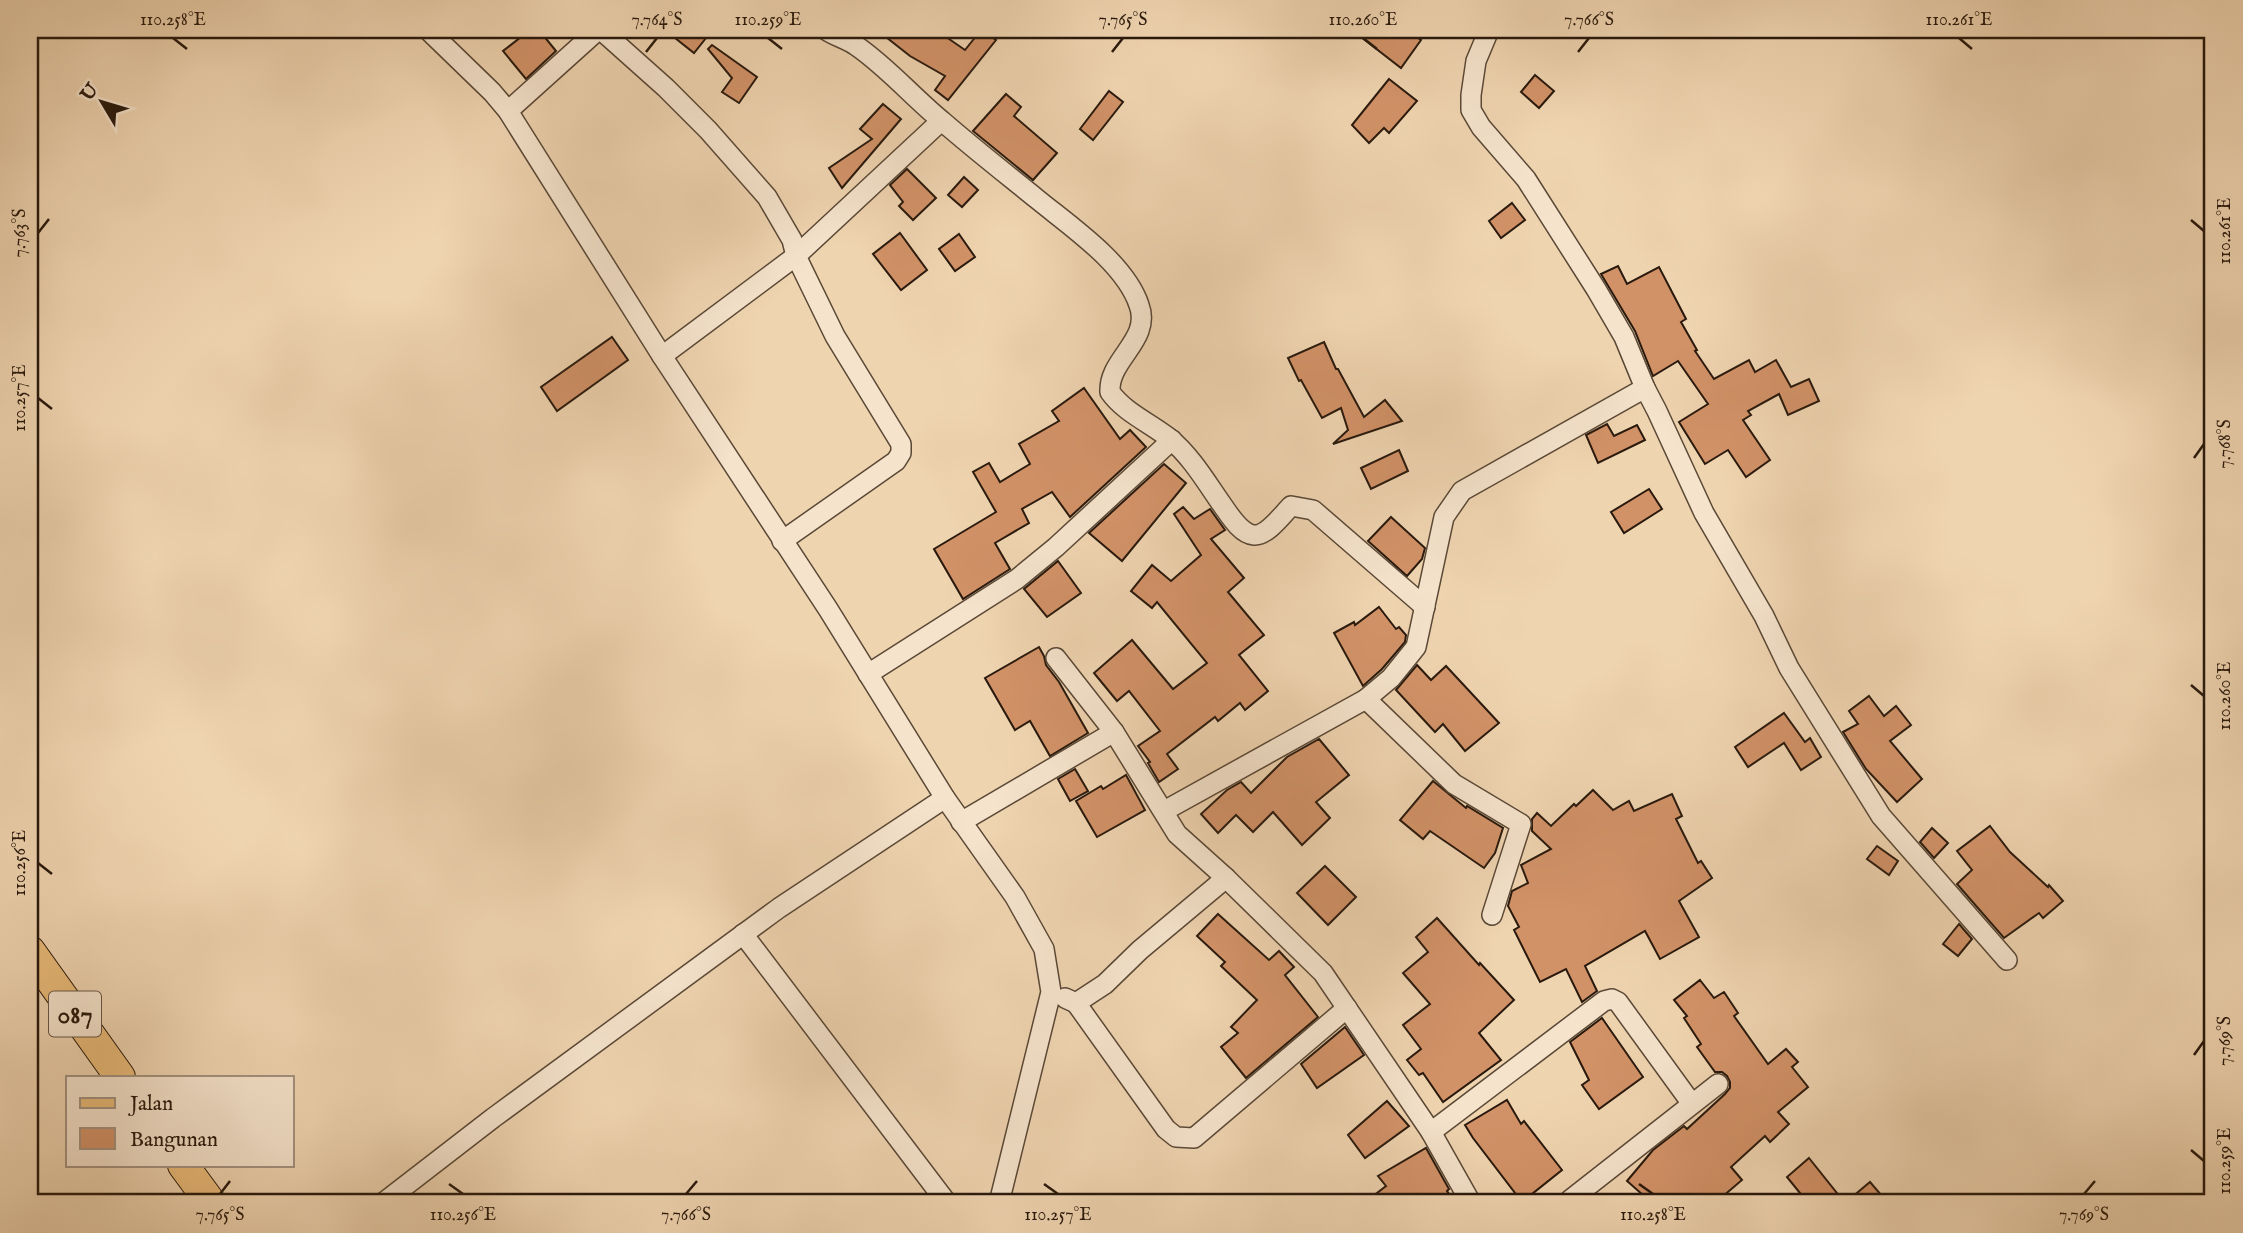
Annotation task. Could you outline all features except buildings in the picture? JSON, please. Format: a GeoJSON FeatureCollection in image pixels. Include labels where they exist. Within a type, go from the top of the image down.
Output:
{"type":"FeatureCollection","features":[{"type":"Feature","properties":{"kind":"main road","name":"087"},"geometry":{"type":"LineString","coordinates":[[30,951],[119,1076]]}},
{"type":"Feature","properties":{"kind":"main road"},"geometry":{"type":"LineString","coordinates":[[184,1166],[211,1203]]}},
{"type":"Feature","properties":{"kind":"street"},"geometry":{"type":"LineString","coordinates":[[428,30],[508,111],[961,822],[1016,897],[1044,949],[1051,992],[999,1203]]}},
{"type":"Feature","properties":{"kind":"street"},"geometry":{"type":"LineString","coordinates":[[508,111],[599,30],[666,88],[708,130],[758,188],[792,240],[796,256],[835,336],[901,444],[901,453],[896,461],[782,541]]}},
{"type":"Feature","properties":{"kind":"street"},"geometry":{"type":"LineString","coordinates":[[826,30],[861,48],[941,121],[1084,236],[1125,278],[1140,306],[1142,324],[1114,372],[1110,392],[1124,406],[1172,440],[1203,474],[1222,505],[1247,534],[1262,534],[1291,506],[1313,510],[1425,607]]}},
{"type":"Feature","properties":{"kind":"street"},"geometry":{"type":"LineString","coordinates":[[1489,30],[1476,61],[1471,110],[1481,127],[1526,179],[1624,337],[1704,513],[1764,616],[1789,668],[1881,816],[2007,960]]}},
{"type":"Feature","properties":{"kind":"street"},"geometry":{"type":"LineString","coordinates":[[662,356],[796,256],[941,121]]}},
{"type":"Feature","properties":{"kind":"street"},"geometry":{"type":"LineString","coordinates":[[1164,811],[1366,699],[1391,678],[1416,647],[1444,517],[1462,491],[1645,388]]}},
{"type":"Feature","properties":{"kind":"street"},"geometry":{"type":"LineString","coordinates":[[868,674],[1017,579],[1056,547],[1172,440]]}},
{"type":"Feature","properties":{"kind":"street"},"geometry":{"type":"LineString","coordinates":[[1056,658],[1114,732],[1177,834],[1226,878],[1323,974],[1431,1132],[1471,1203]]}},
{"type":"Feature","properties":{"kind":"street"},"geometry":{"type":"LineString","coordinates":[[1366,699],[1454,784],[1521,824],[1492,915]]}},
{"type":"Feature","properties":{"kind":"street"},"geometry":{"type":"LineString","coordinates":[[961,822],[1114,732]]}},
{"type":"Feature","properties":{"kind":"street"},"geometry":{"type":"LineString","coordinates":[[383,1203],[493,1118],[743,934],[945,797]]}},
{"type":"Feature","properties":{"kind":"street"},"geometry":{"type":"LineString","coordinates":[[1076,1003],[1105,984],[1140,950],[1226,878]]}},
{"type":"Feature","properties":{"kind":"street"},"geometry":{"type":"LineString","coordinates":[[743,934],[947,1203]]}},
{"type":"Feature","properties":{"kind":"street"},"geometry":{"type":"LineString","coordinates":[[1051,992],[1076,1003],[1166,1129],[1176,1137],[1194,1138],[1347,1008]]}},
{"type":"Feature","properties":{"kind":"street"},"geometry":{"type":"LineString","coordinates":[[1431,1132],[1604,1001],[1612,999],[1618,1002],[1692,1104]]}},
{"type":"Feature","properties":{"kind":"street"},"geometry":{"type":"LineString","coordinates":[[1568,1202],[1718,1084]]}}]}
